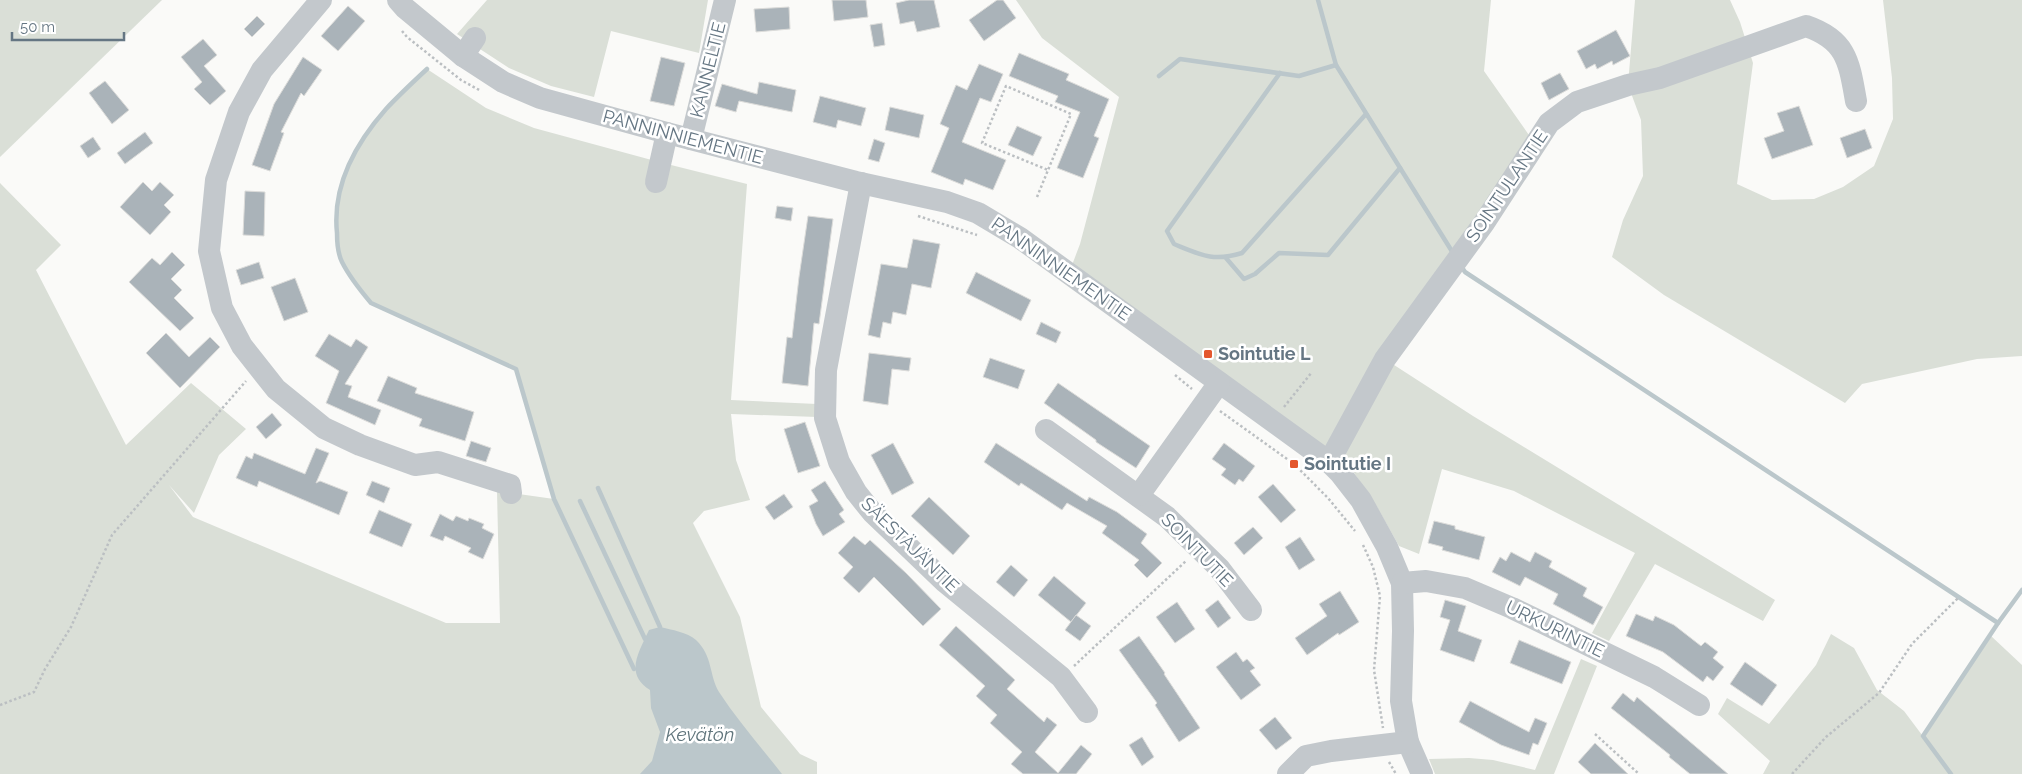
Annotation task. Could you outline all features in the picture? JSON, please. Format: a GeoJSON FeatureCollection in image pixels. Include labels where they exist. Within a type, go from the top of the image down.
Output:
{"type":"FeatureCollection","features":[{"type":"Feature","properties":{"kind":"street"},"geometry":{"type":"LineString","coordinates":[[321,0],[262,70],[239,112],[216,180],[209,251],[222,308],[242,346],[276,389],[324,428],[360,445],[415,465],[438,462],[510,485],[511,493]]}},
{"type":"Feature","properties":{"kind":"street","name":"PANNINNIEMENTIE"},"geometry":{"type":"LineString","coordinates":[[398,0],[405,8],[469,47],[503,82],[540,98],[861,183],[947,202],[978,213],[1007,229],[1212,392],[1273,423],[1329,462],[1361,500],[1387,547],[1402,583],[1401,701],[1408,742],[1422,774]]}},
{"type":"Feature","properties":{"kind":"street","name":"KANNELTIE"},"geometry":{"type":"LineString","coordinates":[[690,139],[725,0]]}},
{"type":"Feature","properties":{"kind":"street","name":"SOINTULANTIE"},"geometry":{"type":"LineString","coordinates":[[1329,462],[1385,358],[1484,223],[1549,123],[1577,102],[1628,85],[1660,78],[1806,26],[1830,37],[1848,59],[1856,101]]}},
{"type":"Feature","properties":{"kind":"street"},"geometry":{"type":"LineString","coordinates":[[656,182],[667,133]]}},
{"type":"Feature","properties":{"kind":"street","name":"SÄESTÄJÄNTIE"},"geometry":{"type":"LineString","coordinates":[[861,183],[826,370],[825,418],[839,462],[856,492],[872,512],[939,576],[1061,677],[1087,712]]}},
{"type":"Feature","properties":{"kind":"street"},"geometry":{"type":"LineString","coordinates":[[1139,495],[1212,392]]}},
{"type":"Feature","properties":{"kind":"street","name":"SOINTUTIE"},"geometry":{"type":"LineString","coordinates":[[1046,430],[1139,495],[1167,517],[1226,576],[1251,610]]}},
{"type":"Feature","properties":{"kind":"street","name":"URKURINTIE"},"geometry":{"type":"LineString","coordinates":[[1402,583],[1426,581],[1465,588],[1512,608],[1654,677],[1699,705]]}},
{"type":"Feature","properties":{"kind":"street"},"geometry":{"type":"LineString","coordinates":[[1288,774],[1306,756],[1330,751],[1408,742]]}},
{"type":"Feature","properties":{"kind":"path"},"geometry":{"type":"LineString","coordinates":[[401,30],[407,37],[461,80],[482,92]]}},
{"type":"Feature","properties":{"kind":"path"},"geometry":{"type":"LineString","coordinates":[[1037,197],[1072,114],[1006,86],[982,143],[1048,170]]}},
{"type":"Feature","properties":{"kind":"path"},"geometry":{"type":"LineString","coordinates":[[918,216],[978,236]]}},
{"type":"Feature","properties":{"kind":"path"},"geometry":{"type":"LineString","coordinates":[[0,705],[34,692],[45,669],[71,627],[112,534],[258,366]]}},
{"type":"Feature","properties":{"kind":"path"},"geometry":{"type":"LineString","coordinates":[[1171,372],[1212,392],[1294,464],[1328,498],[1358,534]]}},
{"type":"Feature","properties":{"kind":"path"},"geometry":{"type":"LineString","coordinates":[[1273,423],[1295,390],[1312,372]]}},
{"type":"Feature","properties":{"kind":"path"},"geometry":{"type":"LineString","coordinates":[[1361,540],[1373,567],[1380,596],[1374,670],[1388,761],[1396,774]]}},
{"type":"Feature","properties":{"kind":"path"},"geometry":{"type":"LineString","coordinates":[[1061,677],[1200,548]]}},
{"type":"Feature","properties":{"kind":"path"},"geometry":{"type":"LineString","coordinates":[[1792,774],[1826,737],[1879,693],[1912,644],[1959,597]]}},
{"type":"Feature","properties":{"kind":"path"},"geometry":{"type":"LineString","coordinates":[[1595,734],[1639,774]]}},
{"type":"Feature","properties":{"kind":"shaded area"},"geometry":{"type":"Polygon","coordinates":[[[0,0],[162,0],[0,157],[0,0]]]}},
{"type":"Feature","properties":{"kind":"shaded area"},"geometry":{"type":"Polygon","coordinates":[[[487,0],[708,0],[699,53],[611,31],[594,97],[551,86],[509,68],[457,34],[487,0]]]}},
{"type":"Feature","properties":{"kind":"shaded area"},"geometry":{"type":"Polygon","coordinates":[[[1016,0],[1491,0],[1484,71],[1536,145],[1329,462],[1069,273],[1080,244],[1119,97],[1042,38],[1016,0]]]}},
{"type":"Feature","properties":{"kind":"shaded area"},"geometry":{"type":"Polygon","coordinates":[[[1635,0],[1730,0],[1740,22],[1753,63],[1737,184],[1772,200],[1814,199],[1843,187],[1874,166],[1893,119],[1892,78],[1883,0],[2022,0],[2022,356],[1977,359],[1862,384],[1845,403],[1664,295],[1612,257],[1623,220],[1643,176],[1641,120],[1628,85],[1635,0]]]}},
{"type":"Feature","properties":{"kind":"shaded area"},"geometry":{"type":"Polygon","coordinates":[[[427,69],[486,108],[534,128],[747,184],[731,400],[817,404],[817,417],[731,414],[736,460],[750,500],[704,511],[693,523],[740,617],[761,707],[800,754],[817,762],[817,774],[0,774],[0,183],[61,245],[36,270],[126,445],[191,383],[246,429],[219,455],[194,513],[169,485],[193,517],[446,623],[500,623],[497,491],[554,499],[517,370],[371,303],[348,273],[338,248],[336,216],[338,199],[348,166],[375,122],[427,69]]]}},
{"type":"Feature","properties":{"kind":"shaded area"},"geometry":{"type":"Polygon","coordinates":[[[1391,363],[1473,416],[1775,600],[1763,621],[1655,564],[1609,641],[1592,633],[1635,553],[1514,491],[1442,469],[1419,554],[1399,546],[1377,507],[1342,455],[1391,363]]]}},
{"type":"Feature","properties":{"kind":"shaded area"},"geometry":{"type":"Polygon","coordinates":[[[1831,634],[1854,648],[1877,690],[1904,711],[1922,735],[1990,635],[2022,665],[2022,774],[1763,774],[1770,761],[1718,714],[1727,698],[1769,724],[1816,665],[1831,634]]]}},
{"type":"Feature","properties":{"kind":"shaded area"},"geometry":{"type":"Polygon","coordinates":[[[1581,659],[1597,666],[1554,774],[1435,774],[1429,759],[1469,758],[1493,760],[1535,770],[1581,659]]]}},
{"type":"Feature","properties":{"kind":"water","name":"Kevätön"},"geometry":{"type":"Polygon","coordinates":[[[660,627],[688,635],[701,646],[708,659],[719,692],[782,774],[640,774],[652,761],[660,732],[651,708],[650,690],[637,677],[636,662],[649,630],[660,627]]]}},
{"type":"Feature","properties":{"kind":"building"},"geometry":{"type":"Polygon","coordinates":[[[832,0],[866,0],[868,17],[834,21],[832,0]]]}},
{"type":"Feature","properties":{"kind":"building"},"geometry":{"type":"Polygon","coordinates":[[[909,0],[934,0],[940,27],[917,32],[914,21],[900,24],[896,3],[909,0]]]}},
{"type":"Feature","properties":{"kind":"building"},"geometry":{"type":"Polygon","coordinates":[[[997,0],[1003,0],[1016,18],[984,41],[969,20],[997,0]]]}},
{"type":"Feature","properties":{"kind":"building"},"geometry":{"type":"Polygon","coordinates":[[[348,6],[365,21],[338,51],[321,36],[348,6]]]}},
{"type":"Feature","properties":{"kind":"building"},"geometry":{"type":"Polygon","coordinates":[[[789,7],[790,29],[756,32],[754,9],[789,7]]]}},
{"type":"Feature","properties":{"kind":"building"},"geometry":{"type":"Polygon","coordinates":[[[257,16],[265,24],[252,37],[244,29],[257,16]]]}},
{"type":"Feature","properties":{"kind":"building"},"geometry":{"type":"Polygon","coordinates":[[[882,23],[885,45],[874,47],[870,25],[882,23]]]}},
{"type":"Feature","properties":{"kind":"building"},"geometry":{"type":"Polygon","coordinates":[[[1616,30],[1630,56],[1613,65],[1612,61],[1597,69],[1595,64],[1586,69],[1577,51],[1616,30]]]}},
{"type":"Feature","properties":{"kind":"building"},"geometry":{"type":"Polygon","coordinates":[[[203,39],[217,55],[204,66],[226,91],[210,105],[194,89],[202,82],[181,57],[203,39]]]}},
{"type":"Feature","properties":{"kind":"building"},"geometry":{"type":"Polygon","coordinates":[[[1019,53],[1069,74],[1066,80],[1109,99],[1094,136],[1099,138],[1083,178],[1057,168],[1080,112],[1055,102],[1058,96],[1009,76],[1019,53]]]}},
{"type":"Feature","properties":{"kind":"building"},"geometry":{"type":"Polygon","coordinates":[[[303,57],[322,70],[304,96],[301,93],[281,132],[284,133],[270,171],[252,165],[274,104],[303,57]]]}},
{"type":"Feature","properties":{"kind":"building"},"geometry":{"type":"Polygon","coordinates":[[[661,57],[685,63],[674,106],[650,101],[661,57]]]}},
{"type":"Feature","properties":{"kind":"building"},"geometry":{"type":"Polygon","coordinates":[[[979,64],[1003,74],[991,102],[980,98],[962,142],[1006,160],[993,190],[965,179],[963,185],[931,172],[949,128],[940,124],[956,85],[967,90],[979,64]]]}},
{"type":"Feature","properties":{"kind":"building"},"geometry":{"type":"Polygon","coordinates":[[[1560,73],[1569,89],[1549,100],[1541,83],[1560,73]]]}},
{"type":"Feature","properties":{"kind":"building"},"geometry":{"type":"Polygon","coordinates":[[[105,81],[129,110],[112,124],[89,93],[105,81]]]}},
{"type":"Feature","properties":{"kind":"building"},"geometry":{"type":"Polygon","coordinates":[[[759,82],[796,90],[792,112],[739,101],[736,112],[715,106],[722,84],[757,94],[759,82]]]}},
{"type":"Feature","properties":{"kind":"building"},"geometry":{"type":"Polygon","coordinates":[[[820,96],[866,108],[861,126],[838,120],[836,128],[813,122],[820,96]]]}},
{"type":"Feature","properties":{"kind":"building"},"geometry":{"type":"Polygon","coordinates":[[[1799,106],[1813,145],[1772,159],[1764,138],[1784,131],[1777,113],[1799,106]]]}},
{"type":"Feature","properties":{"kind":"building"},"geometry":{"type":"Polygon","coordinates":[[[890,107],[924,115],[919,138],[885,130],[890,107]]]}},
{"type":"Feature","properties":{"kind":"building"},"geometry":{"type":"Polygon","coordinates":[[[1017,126],[1042,137],[1033,156],[1008,145],[1017,126]]]}},
{"type":"Feature","properties":{"kind":"building"},"geometry":{"type":"Polygon","coordinates":[[[1865,129],[1872,148],[1847,158],[1840,138],[1865,129]]]}},
{"type":"Feature","properties":{"kind":"building"},"geometry":{"type":"Polygon","coordinates":[[[145,132],[153,143],[125,164],[117,153],[145,132]]]}},
{"type":"Feature","properties":{"kind":"building"},"geometry":{"type":"Polygon","coordinates":[[[93,137],[101,149],[88,158],[80,146],[93,137]]]}},
{"type":"Feature","properties":{"kind":"building"},"geometry":{"type":"Polygon","coordinates":[[[874,139],[885,143],[879,162],[868,159],[874,139]]]}},
{"type":"Feature","properties":{"kind":"building"},"geometry":{"type":"Polygon","coordinates":[[[143,182],[152,191],[160,182],[174,195],[164,205],[171,212],[150,235],[120,207],[143,182]]]}},
{"type":"Feature","properties":{"kind":"building"},"geometry":{"type":"Polygon","coordinates":[[[245,191],[265,192],[264,236],[243,235],[245,191]]]}},
{"type":"Feature","properties":{"kind":"building"},"geometry":{"type":"Polygon","coordinates":[[[777,206],[793,208],[791,221],[775,218],[777,206]]]}},
{"type":"Feature","properties":{"kind":"building"},"geometry":{"type":"Polygon","coordinates":[[[808,216],[833,219],[819,324],[814,323],[808,386],[782,383],[787,337],[792,338],[808,216]]]}},
{"type":"Feature","properties":{"kind":"building"},"geometry":{"type":"Polygon","coordinates":[[[913,239],[940,244],[931,288],[912,284],[906,315],[893,312],[891,324],[883,322],[880,338],[868,335],[881,264],[907,268],[913,239]]]}},
{"type":"Feature","properties":{"kind":"building"},"geometry":{"type":"Polygon","coordinates":[[[172,252],[185,265],[171,279],[182,290],[174,298],[194,318],[180,331],[129,282],[152,258],[160,265],[172,252]]]}},
{"type":"Feature","properties":{"kind":"building"},"geometry":{"type":"Polygon","coordinates":[[[259,262],[264,278],[241,285],[236,270],[259,262]]]}},
{"type":"Feature","properties":{"kind":"building"},"geometry":{"type":"Polygon","coordinates":[[[976,272],[1031,300],[1021,321],[966,293],[976,272]]]}},
{"type":"Feature","properties":{"kind":"building"},"geometry":{"type":"Polygon","coordinates":[[[295,278],[308,312],[284,321],[271,287],[295,278]]]}},
{"type":"Feature","properties":{"kind":"building"},"geometry":{"type":"Polygon","coordinates":[[[1041,322],[1061,332],[1056,343],[1036,334],[1041,322]]]}},
{"type":"Feature","properties":{"kind":"building"},"geometry":{"type":"Polygon","coordinates":[[[166,333],[189,357],[210,337],[220,347],[180,388],[146,353],[166,333]]]}},
{"type":"Feature","properties":{"kind":"building"},"geometry":{"type":"Polygon","coordinates":[[[329,334],[351,347],[356,339],[368,347],[345,384],[352,386],[348,397],[381,410],[375,425],[326,403],[339,371],[315,356],[329,334]]]}},
{"type":"Feature","properties":{"kind":"building"},"geometry":{"type":"Polygon","coordinates":[[[869,353],[911,358],[909,371],[892,369],[888,405],[863,401],[869,353]]]}},
{"type":"Feature","properties":{"kind":"building"},"geometry":{"type":"Polygon","coordinates":[[[990,358],[1025,370],[1018,389],[983,377],[990,358]]]}},
{"type":"Feature","properties":{"kind":"building"},"geometry":{"type":"Polygon","coordinates":[[[388,376],[417,388],[415,393],[474,412],[465,441],[419,426],[422,419],[377,401],[388,376]]]}},
{"type":"Feature","properties":{"kind":"building"},"geometry":{"type":"Polygon","coordinates":[[[1058,383],[1150,446],[1136,468],[1096,442],[1096,440],[1044,403],[1058,383]]]}},
{"type":"Feature","properties":{"kind":"building"},"geometry":{"type":"Polygon","coordinates":[[[272,413],[282,425],[266,439],[256,427],[272,413]]]}},
{"type":"Feature","properties":{"kind":"building"},"geometry":{"type":"Polygon","coordinates":[[[805,422],[820,466],[798,473],[784,429],[805,422]]]}},
{"type":"Feature","properties":{"kind":"building"},"geometry":{"type":"Polygon","coordinates":[[[471,441],[491,448],[486,462],[466,456],[471,441]]]}},
{"type":"Feature","properties":{"kind":"building"},"geometry":{"type":"Polygon","coordinates":[[[893,443],[914,483],[892,495],[871,455],[893,443]]]}},
{"type":"Feature","properties":{"kind":"building"},"geometry":{"type":"Polygon","coordinates":[[[996,443],[1087,501],[1089,497],[1117,512],[1147,534],[1141,543],[1162,563],[1147,578],[1134,565],[1139,560],[1102,533],[1107,526],[1067,503],[1062,510],[1021,483],[1019,486],[984,462],[996,443]]]}},
{"type":"Feature","properties":{"kind":"building"},"geometry":{"type":"Polygon","coordinates":[[[1224,443],[1255,466],[1243,482],[1239,479],[1235,485],[1221,475],[1226,469],[1212,459],[1224,443]]]}},
{"type":"Feature","properties":{"kind":"building"},"geometry":{"type":"Polygon","coordinates":[[[316,448],[329,453],[316,483],[320,481],[348,492],[339,515],[259,481],[257,487],[236,478],[246,456],[252,459],[254,453],[305,474],[316,448]]]}},
{"type":"Feature","properties":{"kind":"building"},"geometry":{"type":"Polygon","coordinates":[[[372,481],[390,488],[384,503],[366,495],[372,481]]]}},
{"type":"Feature","properties":{"kind":"building"},"geometry":{"type":"Polygon","coordinates":[[[825,481],[844,510],[839,514],[845,522],[823,536],[809,506],[818,501],[811,490],[825,481]]]}},
{"type":"Feature","properties":{"kind":"building"},"geometry":{"type":"Polygon","coordinates":[[[1273,484],[1296,510],[1281,523],[1258,497],[1273,484]]]}},
{"type":"Feature","properties":{"kind":"building"},"geometry":{"type":"Polygon","coordinates":[[[784,494],[793,507],[774,520],[765,507],[784,494]]]}},
{"type":"Feature","properties":{"kind":"building"},"geometry":{"type":"Polygon","coordinates":[[[929,497],[970,536],[953,555],[911,516],[929,497]]]}},
{"type":"Feature","properties":{"kind":"building"},"geometry":{"type":"Polygon","coordinates":[[[379,510],[412,524],[402,547],[369,533],[379,510]]]}},
{"type":"Feature","properties":{"kind":"building"},"geometry":{"type":"Polygon","coordinates":[[[440,514],[453,521],[456,516],[468,521],[469,518],[484,524],[482,528],[494,534],[483,559],[468,552],[471,548],[445,536],[443,541],[430,536],[440,514]]]}},
{"type":"Feature","properties":{"kind":"building"},"geometry":{"type":"Polygon","coordinates":[[[1434,521],[1455,526],[1455,529],[1485,537],[1479,560],[1442,550],[1443,547],[1428,543],[1434,521]]]}},
{"type":"Feature","properties":{"kind":"building"},"geometry":{"type":"Polygon","coordinates":[[[1253,527],[1263,538],[1244,555],[1234,543],[1253,527]]]}},
{"type":"Feature","properties":{"kind":"building"},"geometry":{"type":"Polygon","coordinates":[[[854,536],[865,545],[870,540],[941,609],[923,626],[874,577],[859,593],[843,578],[853,567],[838,553],[854,536]]]}},
{"type":"Feature","properties":{"kind":"building"},"geometry":{"type":"Polygon","coordinates":[[[1300,537],[1315,560],[1299,570],[1285,547],[1300,537]]]}},
{"type":"Feature","properties":{"kind":"building"},"geometry":{"type":"Polygon","coordinates":[[[1511,552],[1530,562],[1535,552],[1552,561],[1549,567],[1587,588],[1583,596],[1603,607],[1593,625],[1553,604],[1558,594],[1525,577],[1520,586],[1492,572],[1500,557],[1506,561],[1511,552]]]}},
{"type":"Feature","properties":{"kind":"building"},"geometry":{"type":"Polygon","coordinates":[[[1011,565],[1028,580],[1014,597],[996,582],[1011,565]]]}},
{"type":"Feature","properties":{"kind":"building"},"geometry":{"type":"Polygon","coordinates":[[[1054,576],[1086,603],[1071,622],[1038,595],[1054,576]]]}},
{"type":"Feature","properties":{"kind":"building"},"geometry":{"type":"Polygon","coordinates":[[[1340,591],[1359,622],[1339,635],[1338,633],[1307,655],[1295,638],[1327,616],[1319,604],[1340,591]]]}},
{"type":"Feature","properties":{"kind":"building"},"geometry":{"type":"Polygon","coordinates":[[[1218,600],[1231,618],[1218,628],[1205,610],[1218,600]]]}},
{"type":"Feature","properties":{"kind":"building"},"geometry":{"type":"Polygon","coordinates":[[[1445,600],[1466,606],[1458,631],[1482,640],[1474,662],[1440,650],[1450,620],[1440,617],[1445,600]]]}},
{"type":"Feature","properties":{"kind":"building"},"geometry":{"type":"Polygon","coordinates":[[[1177,602],[1195,629],[1175,643],[1156,617],[1177,602]]]}},
{"type":"Feature","properties":{"kind":"building"},"geometry":{"type":"Polygon","coordinates":[[[1636,614],[1653,621],[1655,616],[1674,625],[1701,646],[1705,642],[1718,652],[1713,658],[1724,667],[1713,681],[1707,676],[1703,682],[1663,652],[1626,636],[1636,614]]]}},
{"type":"Feature","properties":{"kind":"building"},"geometry":{"type":"Polygon","coordinates":[[[1076,615],[1091,626],[1080,641],[1065,630],[1076,615]]]}},
{"type":"Feature","properties":{"kind":"building"},"geometry":{"type":"Polygon","coordinates":[[[956,626],[1015,680],[1007,689],[1044,722],[1047,717],[1057,725],[1035,752],[1058,773],[1081,745],[1092,754],[1076,774],[1023,774],[1011,764],[1022,752],[990,723],[997,715],[976,696],[985,686],[939,645],[956,626]]]}},
{"type":"Feature","properties":{"kind":"building"},"geometry":{"type":"Polygon","coordinates":[[[1139,636],[1200,728],[1179,742],[1155,705],[1157,703],[1119,650],[1139,636]]]}},
{"type":"Feature","properties":{"kind":"building"},"geometry":{"type":"Polygon","coordinates":[[[1519,640],[1571,662],[1562,684],[1510,663],[1519,640]]]}},
{"type":"Feature","properties":{"kind":"building"},"geometry":{"type":"Polygon","coordinates":[[[1236,652],[1243,662],[1247,659],[1255,668],[1250,671],[1261,685],[1241,700],[1216,667],[1236,652]]]}},
{"type":"Feature","properties":{"kind":"building"},"geometry":{"type":"Polygon","coordinates":[[[1745,662],[1777,685],[1762,706],[1730,684],[1745,662]]]}},
{"type":"Feature","properties":{"kind":"building"},"geometry":{"type":"Polygon","coordinates":[[[1623,693],[1634,702],[1637,697],[1728,774],[1690,774],[1669,757],[1670,755],[1611,708],[1623,693]]]}},
{"type":"Feature","properties":{"kind":"building"},"geometry":{"type":"Polygon","coordinates":[[[1470,701],[1529,732],[1535,718],[1547,723],[1538,745],[1533,743],[1529,755],[1501,745],[1459,722],[1470,701]]]}},
{"type":"Feature","properties":{"kind":"building"},"geometry":{"type":"Polygon","coordinates":[[[1275,717],[1292,738],[1276,750],[1259,730],[1275,717]]]}},
{"type":"Feature","properties":{"kind":"building"},"geometry":{"type":"Polygon","coordinates":[[[1142,737],[1154,757],[1142,766],[1129,745],[1142,737]]]}},
{"type":"Feature","properties":{"kind":"building"},"geometry":{"type":"Polygon","coordinates":[[[1595,743],[1628,774],[1591,774],[1578,762],[1595,743]]]}},
{"type":"Feature","properties":{"kind":"waterway"},"geometry":{"type":"LineString","coordinates":[[1318,0],[1336,65],[1453,253]]}},
{"type":"Feature","properties":{"kind":"waterway"},"geometry":{"type":"LineString","coordinates":[[1159,76],[1180,59],[1299,76],[1336,65]]}},
{"type":"Feature","properties":{"kind":"waterway"},"geometry":{"type":"LineString","coordinates":[[427,69],[375,122],[348,166],[342,182],[336,216],[341,259],[352,279],[371,303],[516,369],[554,499],[634,669]]}},
{"type":"Feature","properties":{"kind":"waterway"},"geometry":{"type":"LineString","coordinates":[[1280,73],[1167,231],[1174,244],[1207,256],[1223,257],[1242,253],[1366,114]]}},
{"type":"Feature","properties":{"kind":"waterway"},"geometry":{"type":"LineString","coordinates":[[1226,258],[1244,279],[1255,274],[1279,253],[1328,255],[1400,168]]}},
{"type":"Feature","properties":{"kind":"waterway"},"geometry":{"type":"LineString","coordinates":[[1461,266],[1465,272],[1998,623],[1923,736],[1951,774]]}},
{"type":"Feature","properties":{"kind":"waterway"},"geometry":{"type":"LineString","coordinates":[[598,488],[660,627]]}},
{"type":"Feature","properties":{"kind":"waterway"},"geometry":{"type":"LineString","coordinates":[[580,501],[645,639]]}},
{"type":"Feature","properties":{"kind":"waterway"},"geometry":{"type":"LineString","coordinates":[[1998,623],[2022,590]]}},
{"type":"Feature","properties":{"kind":"place","name":"Sointutie L"},"geometry":{"type":"Point","coordinates":[1208,354]}},
{"type":"Feature","properties":{"kind":"place","name":"Sointutie I"},"geometry":{"type":"Point","coordinates":[1294,464]}}]}
